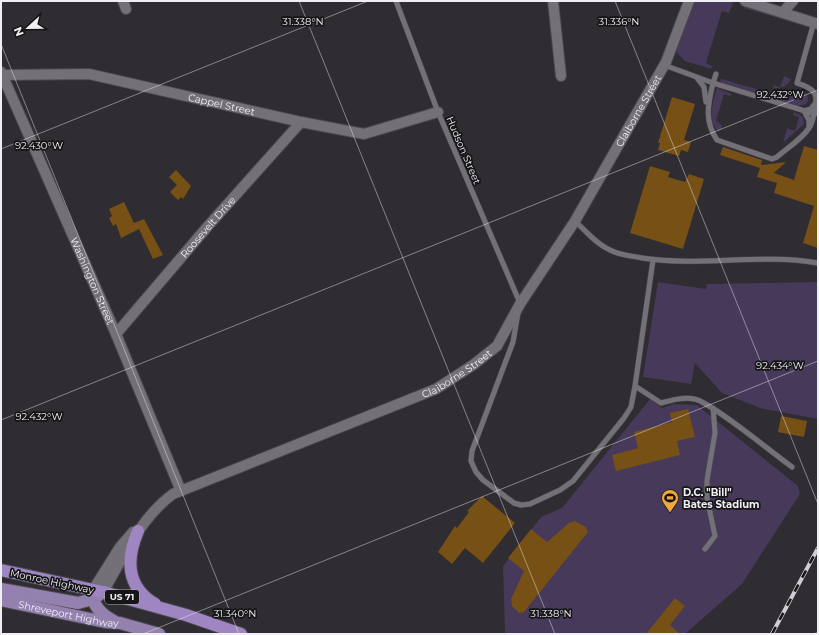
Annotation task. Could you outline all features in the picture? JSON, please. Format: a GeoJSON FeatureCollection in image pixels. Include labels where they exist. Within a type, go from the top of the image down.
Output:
{"type":"FeatureCollection","features":[{"type":"Feature","properties":{"kind":"highway"},"geometry":{"type":"LineString","coordinates":[[141,527],[130,555],[130,572],[132,579],[146,599],[163,608]]}},
{"type":"Feature","properties":{"kind":"highway","name":"Monroe Highway"},"geometry":{"type":"LineString","coordinates":[[1,570],[96,594],[163,608],[241,634]]}},
{"type":"Feature","properties":{"kind":"main road"},"geometry":{"type":"LineString","coordinates":[[1,589],[78,603],[96,594],[98,609],[104,616],[120,623]]}},
{"type":"Feature","properties":{"kind":"main road","name":"Shreveport Highway"},"geometry":{"type":"LineString","coordinates":[[1,600],[105,622],[120,623],[159,634]]}},
{"type":"Feature","properties":{"kind":"street"},"geometry":{"type":"LineString","coordinates":[[553,1],[560,76]]}},
{"type":"Feature","properties":{"kind":"street","name":"Claiborne Street"},"geometry":{"type":"LineString","coordinates":[[96,594],[141,527],[165,500],[181,491],[436,389],[497,346],[520,304],[575,221],[664,66],[689,1]]}},
{"type":"Feature","properties":{"kind":"street"},"geometry":{"type":"LineString","coordinates":[[745,1],[816,23]]}},
{"type":"Feature","properties":{"kind":"street"},"geometry":{"type":"LineString","coordinates":[[783,12],[793,1]]}},
{"type":"Feature","properties":{"kind":"street","name":"Cappel Street"},"geometry":{"type":"LineString","coordinates":[[2,74],[89,74],[301,122],[364,134],[438,112]]}},
{"type":"Feature","properties":{"kind":"street","name":"Washington Street"},"geometry":{"type":"LineString","coordinates":[[2,74],[116,334],[181,491]]}},
{"type":"Feature","properties":{"kind":"street","name":"Roosevelt Drive"},"geometry":{"type":"LineString","coordinates":[[116,334],[208,226],[301,122]]}},
{"type":"Feature","properties":{"kind":"lane","name":"Hudson Street"},"geometry":{"type":"LineString","coordinates":[[396,1],[438,112],[520,304]]}},
{"type":"Feature","properties":{"kind":"lane"},"geometry":{"type":"LineString","coordinates":[[696,77],[704,87],[713,134],[717,140],[722,143],[772,159],[777,157],[810,128],[815,114],[817,101],[813,90],[809,86],[797,83],[816,23]]}},
{"type":"Feature","properties":{"kind":"lane"},"geometry":{"type":"LineString","coordinates":[[664,66],[713,83],[815,114]]}},
{"type":"Feature","properties":{"kind":"lane"},"geometry":{"type":"LineString","coordinates":[[707,107],[716,74]]}},
{"type":"Feature","properties":{"kind":"lane"},"geometry":{"type":"LineString","coordinates":[[804,111],[811,109],[817,101]]}},
{"type":"Feature","properties":{"kind":"lane"},"geometry":{"type":"LineString","coordinates":[[804,111],[809,120],[810,128]]}},
{"type":"Feature","properties":{"kind":"lane"},"geometry":{"type":"LineString","coordinates":[[575,221],[610,251],[664,262],[789,260],[818,263]]}},
{"type":"Feature","properties":{"kind":"lane"},"geometry":{"type":"LineString","coordinates":[[520,304],[513,342],[478,432],[472,451],[472,461],[476,472],[483,480],[514,503],[521,505],[530,504],[560,490],[573,481],[624,418],[631,407],[653,260]]}},
{"type":"Feature","properties":{"kind":"lane"},"geometry":{"type":"LineString","coordinates":[[635,386],[661,403],[675,399],[696,399],[713,408],[792,467]]}},
{"type":"Feature","properties":{"kind":"lane"},"geometry":{"type":"LineString","coordinates":[[705,549],[715,536],[707,498],[708,474],[716,433],[713,408]]}},
{"type":"Feature","properties":{"kind":"shaded area"},"geometry":{"type":"Polygon","coordinates":[[[695,1],[731,1],[733,3],[729,13],[722,11],[706,63],[712,66],[711,69],[685,61],[677,53],[677,47],[695,1]]]}},
{"type":"Feature","properties":{"kind":"shaded area"},"geometry":{"type":"Polygon","coordinates":[[[743,5],[808,25],[807,26],[744,8],[743,5]]]}},
{"type":"Feature","properties":{"kind":"shaded area"},"geometry":{"type":"Polygon","coordinates":[[[784,76],[791,79],[788,84],[779,88],[773,88],[774,85],[780,87],[784,76]]]}},
{"type":"Feature","properties":{"kind":"shaded area"},"geometry":{"type":"Polygon","coordinates":[[[722,79],[780,96],[797,91],[805,92],[808,101],[806,104],[798,106],[721,83],[720,80],[722,79]]]}},
{"type":"Feature","properties":{"kind":"shaded area"},"geometry":{"type":"Polygon","coordinates":[[[717,88],[732,94],[730,96],[724,94],[716,121],[722,125],[721,130],[718,131],[713,122],[712,116],[717,88]]]}},
{"type":"Feature","properties":{"kind":"shaded area"},"geometry":{"type":"Polygon","coordinates":[[[794,112],[803,117],[804,124],[783,143],[787,128],[795,131],[799,117],[793,115],[794,112]]]}},
{"type":"Feature","properties":{"kind":"shaded area"},"geometry":{"type":"Polygon","coordinates":[[[658,282],[706,289],[707,284],[818,282],[818,419],[760,408],[722,393],[695,363],[691,384],[643,377],[658,282]]]}},
{"type":"Feature","properties":{"kind":"shaded area","name":"D.C. \"Bill\" Bates Stadium"},"geometry":{"type":"Polygon","coordinates":[[[650,399],[662,408],[674,404],[697,405],[798,486],[800,494],[742,584],[685,634],[505,634],[503,566],[541,517],[562,508],[650,399]]]}},
{"type":"Feature","properties":{"kind":"building"},"geometry":{"type":"Polygon","coordinates":[[[672,97],[695,104],[684,140],[691,142],[688,152],[681,150],[679,156],[658,150],[660,143],[658,143],[672,97]]]}},
{"type":"Feature","properties":{"kind":"building"},"geometry":{"type":"Polygon","coordinates":[[[804,146],[818,150],[818,248],[803,243],[814,206],[774,193],[777,183],[757,177],[760,168],[720,155],[723,147],[762,160],[761,165],[786,162],[774,173],[794,180],[804,146]]]}},
{"type":"Feature","properties":{"kind":"building"},"geometry":{"type":"Polygon","coordinates":[[[650,166],[670,172],[668,177],[685,182],[689,174],[704,179],[683,249],[630,233],[650,166]]]}},
{"type":"Feature","properties":{"kind":"building"},"geometry":{"type":"Polygon","coordinates":[[[176,170],[191,186],[183,199],[181,197],[178,200],[170,192],[177,185],[169,177],[176,170]]]}},
{"type":"Feature","properties":{"kind":"building"},"geometry":{"type":"Polygon","coordinates":[[[124,202],[134,223],[144,219],[163,255],[153,259],[139,229],[121,238],[116,224],[113,226],[109,218],[112,216],[109,209],[124,202]]]}},
{"type":"Feature","properties":{"kind":"building"},"geometry":{"type":"Polygon","coordinates":[[[688,409],[695,437],[677,441],[680,455],[616,471],[612,455],[638,448],[634,432],[672,422],[670,413],[688,409]]]}},
{"type":"Feature","properties":{"kind":"building"},"geometry":{"type":"Polygon","coordinates":[[[781,416],[807,421],[804,437],[778,432],[781,416]]]}},
{"type":"Feature","properties":{"kind":"building"},"geometry":{"type":"Polygon","coordinates":[[[482,496],[515,523],[483,563],[465,548],[452,564],[438,552],[455,526],[457,528],[469,512],[467,511],[482,496]]]}},
{"type":"Feature","properties":{"kind":"building"},"geometry":{"type":"Polygon","coordinates":[[[575,521],[586,527],[588,532],[524,612],[519,613],[512,606],[511,599],[524,571],[508,558],[531,529],[547,542],[569,523],[575,521]]]}},
{"type":"Feature","properties":{"kind":"building"},"geometry":{"type":"Polygon","coordinates":[[[675,598],[685,606],[670,625],[680,634],[646,634],[675,598]]]}},
{"type":"Feature","properties":{"kind":"railway"},"geometry":{"type":"LineString","coordinates":[[772,634],[818,548]]}},
{"type":"Feature","properties":{"kind":"place","name":"D.C. \"Bill\" Bates Stadium"},"geometry":{"type":"Point","coordinates":[670,513]}}]}
